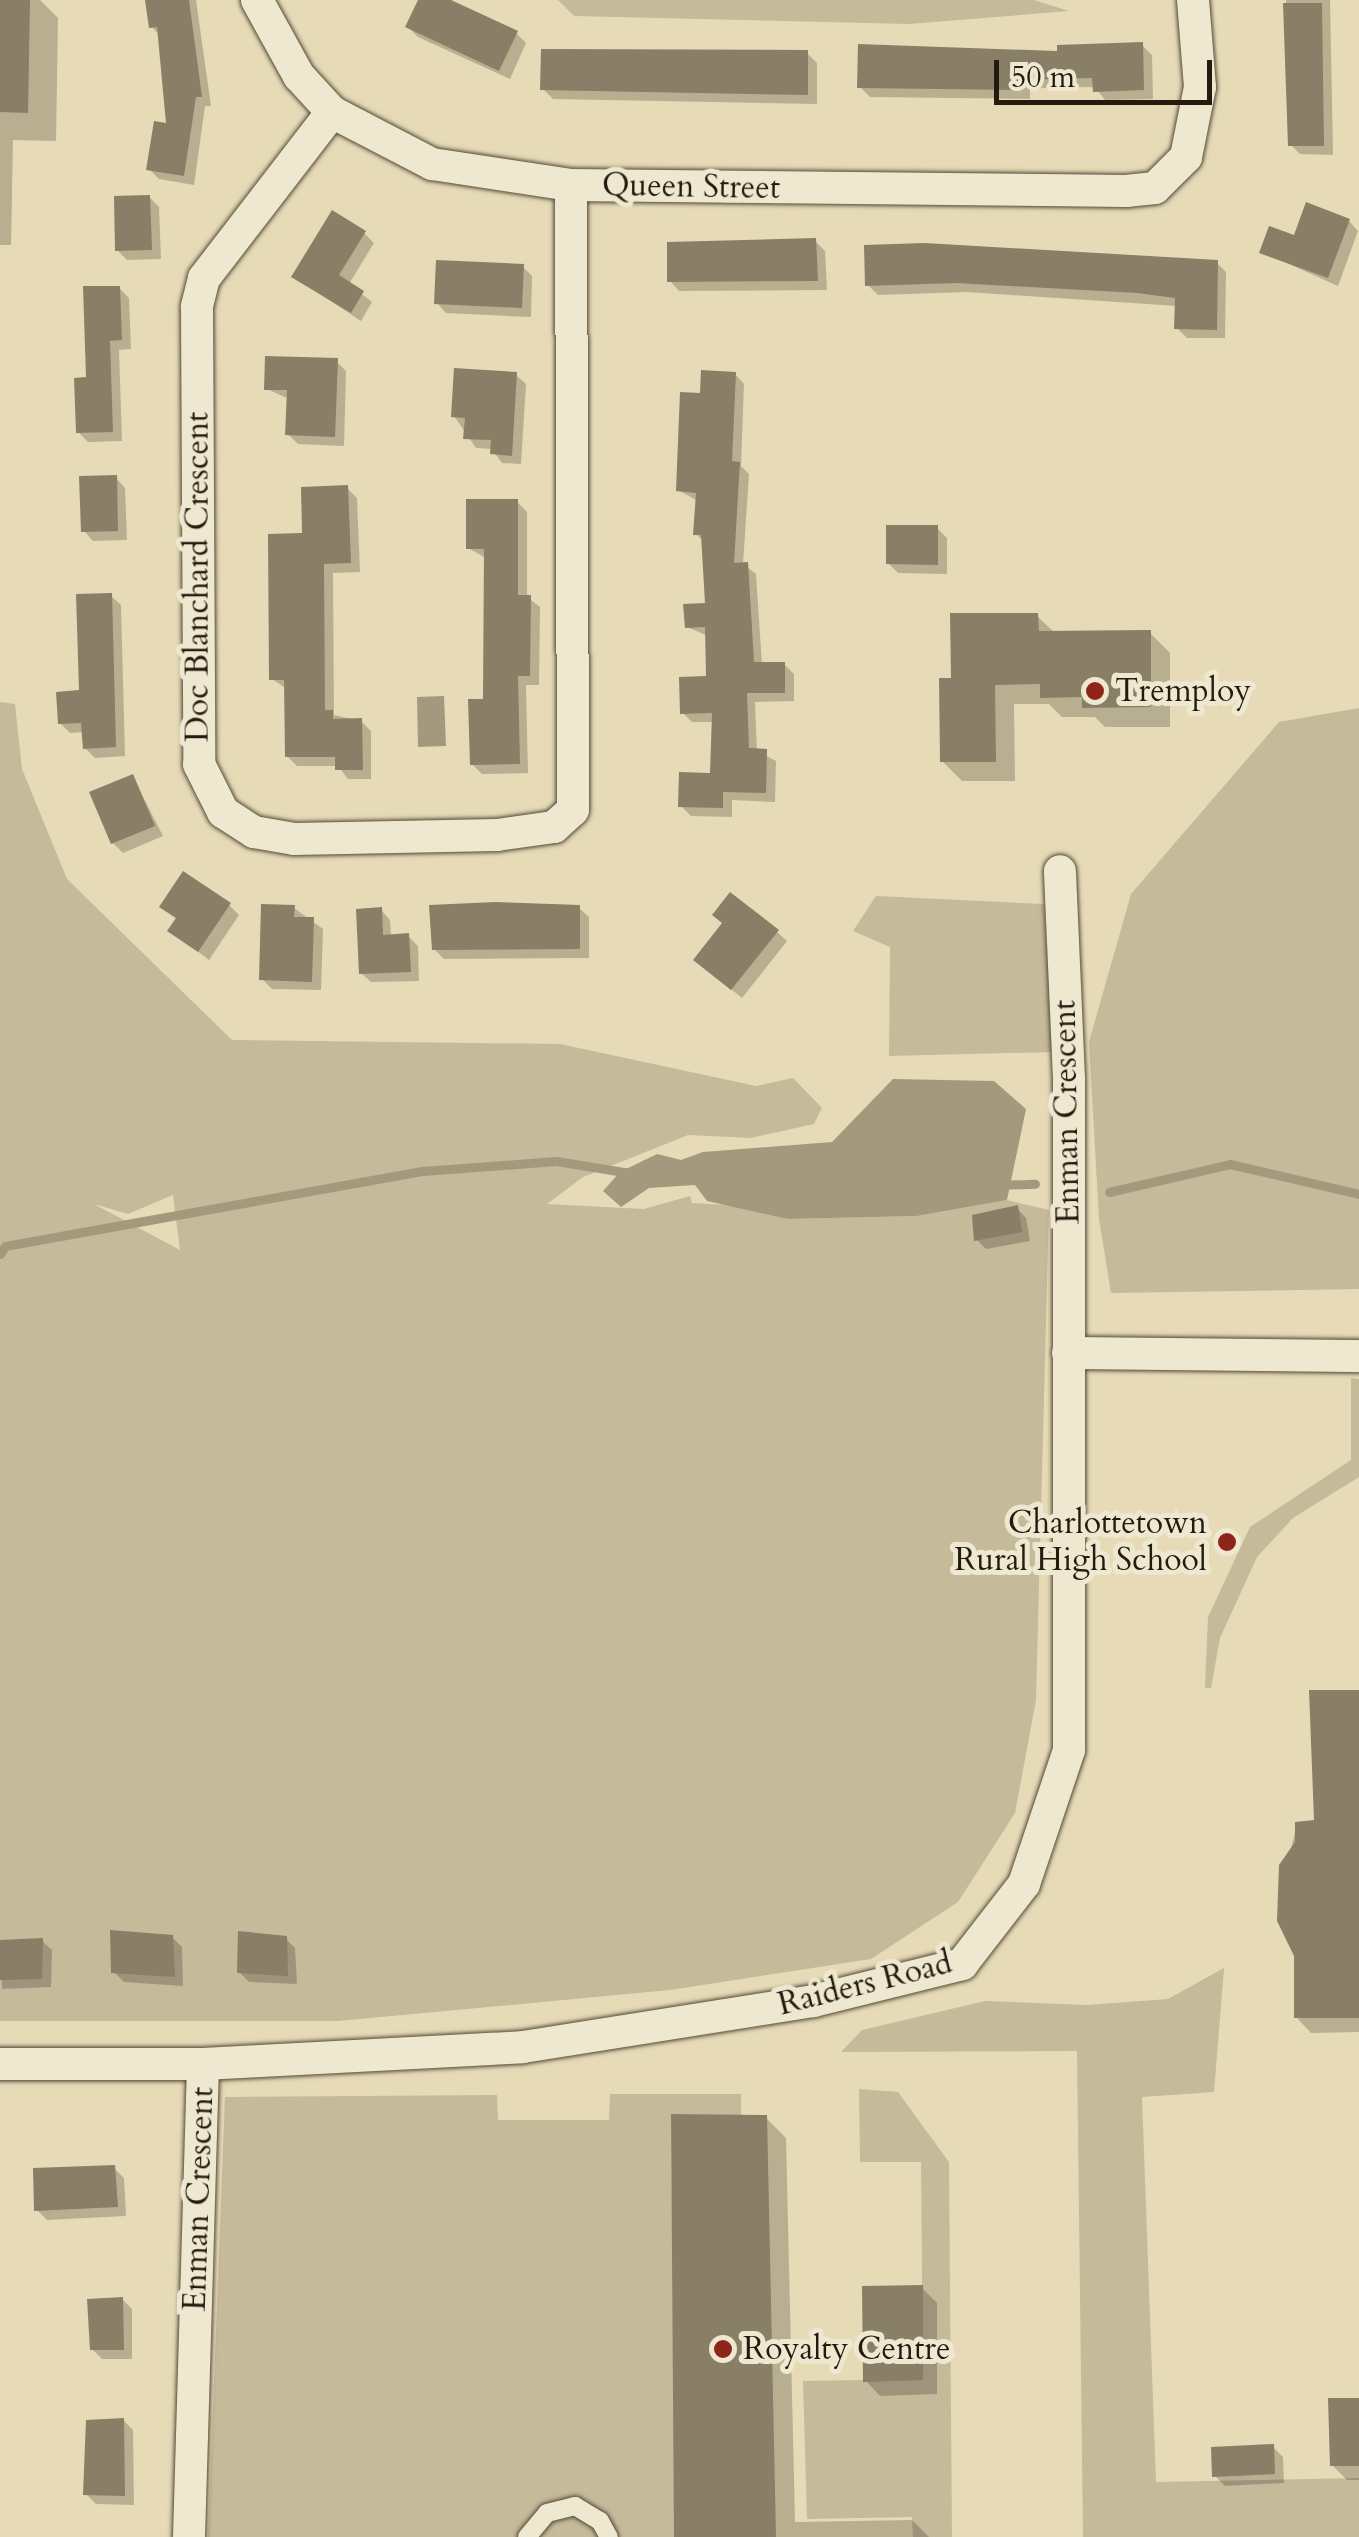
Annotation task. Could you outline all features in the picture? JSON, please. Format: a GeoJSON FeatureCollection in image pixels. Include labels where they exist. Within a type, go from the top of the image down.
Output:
{"type":"FeatureCollection","features":[{"type":"Feature","properties":{"kind":"street","name":"Queen Street"},"geometry":{"type":"LineString","coordinates":[[258,0],[299,76],[332,112],[432,164],[572,185],[1126,192],[1155,188],[1186,156],[1200,88],[1193,0]]}},
{"type":"Feature","properties":{"kind":"street","name":"Doc Blanchard Crescent"},"geometry":{"type":"LineString","coordinates":[[332,112],[213,266],[196,307],[200,764],[224,812],[254,832],[294,839],[498,835],[554,827],[574,810],[572,185]]}},
{"type":"Feature","properties":{"kind":"street","name":"Enman Crescent"},"geometry":{"type":"LineString","coordinates":[[1060,871],[1068,1353]]}},
{"type":"Feature","properties":{"kind":"street"},"geometry":{"type":"LineString","coordinates":[[1068,1353],[1359,1356]]}},
{"type":"Feature","properties":{"kind":"street","name":"Raiders Road"},"geometry":{"type":"LineString","coordinates":[[203,2064],[523,2047],[813,2001],[962,1964],[1024,1884],[1069,1750],[1068,1353]]}},
{"type":"Feature","properties":{"kind":"street","name":"Enman Crescent"},"geometry":{"type":"LineString","coordinates":[[0,2064],[203,2064],[190,2537]]}},
{"type":"Feature","properties":{"kind":"lane"},"geometry":{"type":"LineString","coordinates":[[527,2537],[548,2513],[575,2506],[600,2521],[609,2537]]}},
{"type":"Feature","properties":{"kind":"shaded area"},"geometry":{"type":"Polygon","coordinates":[[[558,0],[1034,0],[1069,11],[909,24],[574,16],[558,0]]]}},
{"type":"Feature","properties":{"kind":"shaded area"},"geometry":{"type":"Polygon","coordinates":[[[444,696],[446,746],[418,747],[417,697],[444,696]]]}},
{"type":"Feature","properties":{"kind":"shaded area"},"geometry":{"type":"Polygon","coordinates":[[[0,702],[15,704],[22,769],[67,879],[232,1040],[560,1044],[756,1086],[793,1078],[822,1108],[814,1124],[751,1138],[688,1135],[583,1177],[547,1204],[644,1209],[690,1196],[692,1203],[744,1206],[788,1219],[917,1216],[1007,1200],[1049,1210],[1036,1700],[1015,1813],[958,1902],[871,1959],[670,1990],[338,2021],[0,2021],[0,702]],[[173,1195],[128,1214],[94,1204],[180,1250],[173,1195]]]}},
{"type":"Feature","properties":{"kind":"shaded area"},"geometry":{"type":"Polygon","coordinates":[[[1359,708],[1359,1289],[1111,1293],[1099,1219],[1089,1042],[1131,894],[1279,722],[1359,708]]]}},
{"type":"Feature","properties":{"kind":"shaded area"},"geometry":{"type":"Polygon","coordinates":[[[876,896],[1044,904],[1054,1052],[889,1056],[890,947],[853,931],[876,896]]]}},
{"type":"Feature","properties":{"kind":"shaded area"},"geometry":{"type":"Polygon","coordinates":[[[893,1079],[994,1081],[1026,1109],[1007,1200],[917,1216],[788,1219],[707,1201],[695,1185],[649,1188],[621,1207],[603,1191],[620,1172],[657,1154],[681,1160],[703,1152],[832,1142],[893,1079]]]}},
{"type":"Feature","properties":{"kind":"shaded area"},"geometry":{"type":"Polygon","coordinates":[[[1351,1378],[1359,1379],[1359,1477],[1293,1518],[1257,1557],[1220,1638],[1211,1688],[1205,1688],[1208,1617],[1250,1527],[1351,1460],[1351,1378]]]}},
{"type":"Feature","properties":{"kind":"shaded area"},"geometry":{"type":"Polygon","coordinates":[[[1224,1968],[1214,2092],[1142,2097],[1156,2482],[1359,2478],[1359,2537],[1083,2537],[1077,2051],[841,2052],[862,2030],[985,2001],[1087,2005],[1168,1999],[1224,1968]]]}},
{"type":"Feature","properties":{"kind":"shaded area"},"geometry":{"type":"Polygon","coordinates":[[[859,2089],[898,2092],[949,2162],[952,2537],[913,2537],[912,2517],[807,2519],[803,2381],[923,2379],[921,2162],[860,2162],[859,2089]]]}},
{"type":"Feature","properties":{"kind":"shaded area"},"geometry":{"type":"Polygon","coordinates":[[[610,2094],[741,2094],[741,2116],[671,2114],[675,2537],[208,2537],[225,2097],[497,2095],[498,2120],[609,2120],[610,2094]]]}},
{"type":"Feature","properties":{"kind":"building"},"geometry":{"type":"Polygon","coordinates":[[[0,0],[30,0],[28,113],[0,112],[0,0]]]}},
{"type":"Feature","properties":{"kind":"building"},"geometry":{"type":"Polygon","coordinates":[[[145,0],[189,0],[202,97],[196,97],[184,176],[146,170],[154,121],[166,123],[157,27],[149,28],[145,0]]]}},
{"type":"Feature","properties":{"kind":"building"},"geometry":{"type":"Polygon","coordinates":[[[418,0],[451,0],[518,31],[499,71],[405,27],[418,0]]]}},
{"type":"Feature","properties":{"kind":"building"},"geometry":{"type":"Polygon","coordinates":[[[1283,3],[1322,3],[1324,146],[1288,146],[1283,3]]]}},
{"type":"Feature","properties":{"kind":"building"},"geometry":{"type":"Polygon","coordinates":[[[1143,42],[1144,90],[1093,92],[1092,78],[1021,80],[1021,90],[857,88],[858,44],[1057,51],[1057,45],[1143,42]]]}},
{"type":"Feature","properties":{"kind":"building"},"geometry":{"type":"Polygon","coordinates":[[[541,49],[808,50],[808,95],[540,90],[541,49]]]}},
{"type":"Feature","properties":{"kind":"building"},"geometry":{"type":"Polygon","coordinates":[[[150,195],[152,250],[115,251],[114,196],[150,195]]]}},
{"type":"Feature","properties":{"kind":"building"},"geometry":{"type":"Polygon","coordinates":[[[1306,202],[1350,219],[1328,278],[1259,253],[1269,226],[1294,235],[1306,202]]]}},
{"type":"Feature","properties":{"kind":"building"},"geometry":{"type":"Polygon","coordinates":[[[332,210],[366,231],[339,275],[364,291],[351,313],[291,277],[332,210]]]}},
{"type":"Feature","properties":{"kind":"building"},"geometry":{"type":"Polygon","coordinates":[[[816,238],[818,281],[667,282],[667,242],[816,238]]]}},
{"type":"Feature","properties":{"kind":"building"},"geometry":{"type":"Polygon","coordinates":[[[925,243],[1218,260],[1217,330],[1174,329],[1175,298],[1137,293],[956,283],[865,286],[864,245],[925,243]]]}},
{"type":"Feature","properties":{"kind":"building"},"geometry":{"type":"Polygon","coordinates":[[[436,260],[524,264],[522,308],[434,304],[436,260]]]}},
{"type":"Feature","properties":{"kind":"building"},"geometry":{"type":"Polygon","coordinates":[[[83,286],[120,286],[122,340],[110,341],[113,432],[76,433],[74,378],[86,377],[83,286]]]}},
{"type":"Feature","properties":{"kind":"building"},"geometry":{"type":"Polygon","coordinates":[[[265,356],[338,358],[335,437],[285,435],[287,390],[264,390],[265,356]]]}},
{"type":"Feature","properties":{"kind":"building"},"geometry":{"type":"Polygon","coordinates":[[[454,368],[517,372],[512,456],[490,454],[491,440],[463,439],[465,418],[451,417],[454,368]]]}},
{"type":"Feature","properties":{"kind":"building"},"geometry":{"type":"Polygon","coordinates":[[[701,370],[736,372],[732,461],[740,462],[734,563],[748,562],[754,662],[785,662],[785,693],[747,693],[749,748],[767,749],[766,793],[723,792],[723,808],[678,807],[679,772],[710,773],[712,713],[680,714],[679,677],[706,676],[705,627],[685,628],[683,604],[705,603],[701,535],[693,535],[696,493],[676,491],[680,392],[700,393],[701,370]]]}},
{"type":"Feature","properties":{"kind":"building"},"geometry":{"type":"Polygon","coordinates":[[[117,475],[118,531],[81,532],[79,476],[117,475]]]}},
{"type":"Feature","properties":{"kind":"building"},"geometry":{"type":"Polygon","coordinates":[[[348,485],[351,563],[324,564],[325,710],[333,710],[333,719],[362,718],[363,770],[335,770],[335,757],[285,757],[284,680],[269,680],[268,534],[302,533],[301,487],[348,485]]]}},
{"type":"Feature","properties":{"kind":"building"},"geometry":{"type":"Polygon","coordinates":[[[466,499],[518,499],[518,595],[531,595],[530,676],[518,676],[520,764],[470,765],[468,699],[483,699],[484,549],[466,549],[466,499]]]}},
{"type":"Feature","properties":{"kind":"building"},"geometry":{"type":"Polygon","coordinates":[[[886,525],[938,525],[938,565],[886,564],[886,525]]]}},
{"type":"Feature","properties":{"kind":"building"},"geometry":{"type":"Polygon","coordinates":[[[112,593],[116,747],[83,749],[81,723],[58,724],[56,692],[79,690],[76,594],[112,593]]]}},
{"type":"Feature","properties":{"kind":"building","name":"Tremploy"},"geometry":{"type":"Polygon","coordinates":[[[950,613],[1038,613],[1039,631],[1151,630],[1151,707],[1082,708],[1082,697],[1040,698],[1040,684],[995,685],[996,762],[940,762],[939,678],[951,678],[950,613]]]}},
{"type":"Feature","properties":{"kind":"building"},"geometry":{"type":"Polygon","coordinates":[[[133,774],[155,826],[111,844],[89,792],[133,774]]]}},
{"type":"Feature","properties":{"kind":"building"},"geometry":{"type":"Polygon","coordinates":[[[183,871],[231,903],[198,952],[167,931],[176,918],[159,907],[183,871]]]}},
{"type":"Feature","properties":{"kind":"building"},"geometry":{"type":"Polygon","coordinates":[[[730,892],[779,930],[731,990],[693,960],[722,923],[712,915],[730,892]]]}},
{"type":"Feature","properties":{"kind":"building"},"geometry":{"type":"Polygon","coordinates":[[[261,904],[295,905],[294,917],[314,917],[312,982],[259,980],[261,904]]]}},
{"type":"Feature","properties":{"kind":"building"},"geometry":{"type":"Polygon","coordinates":[[[429,905],[580,905],[580,949],[432,950],[429,905]]]}},
{"type":"Feature","properties":{"kind":"building"},"geometry":{"type":"Polygon","coordinates":[[[382,907],[383,935],[409,933],[411,972],[359,974],[356,909],[382,907]]]}},
{"type":"Feature","properties":{"kind":"building"},"geometry":{"type":"Polygon","coordinates":[[[1018,1205],[1022,1232],[974,1241],[972,1215],[1018,1205]]]}},
{"type":"Feature","properties":{"kind":"building"},"geometry":{"type":"Polygon","coordinates":[[[1309,1690],[1359,1690],[1359,2018],[1294,2018],[1294,1956],[1277,1921],[1279,1865],[1295,1842],[1295,1822],[1314,1820],[1309,1690]]]}},
{"type":"Feature","properties":{"kind":"building"},"geometry":{"type":"Polygon","coordinates":[[[110,1930],[173,1935],[175,1977],[111,1973],[110,1930]]]}},
{"type":"Feature","properties":{"kind":"building"},"geometry":{"type":"Polygon","coordinates":[[[238,1931],[287,1936],[288,1976],[237,1973],[238,1931]]]}},
{"type":"Feature","properties":{"kind":"building"},"geometry":{"type":"Polygon","coordinates":[[[43,1938],[42,1979],[0,1980],[0,1940],[43,1938]]]}},
{"type":"Feature","properties":{"kind":"building","name":"Royalty Centre"},"geometry":{"type":"Polygon","coordinates":[[[671,2114],[767,2115],[776,2537],[674,2537],[671,2114]]]}},
{"type":"Feature","properties":{"kind":"building"},"geometry":{"type":"Polygon","coordinates":[[[115,2165],[118,2207],[34,2211],[33,2168],[115,2165]]]}},
{"type":"Feature","properties":{"kind":"building"},"geometry":{"type":"Polygon","coordinates":[[[923,2285],[923,2380],[863,2382],[862,2286],[923,2285]]]}},
{"type":"Feature","properties":{"kind":"building"},"geometry":{"type":"Polygon","coordinates":[[[123,2297],[124,2350],[90,2350],[87,2299],[123,2297]]]}},
{"type":"Feature","properties":{"kind":"building"},"geometry":{"type":"Polygon","coordinates":[[[1328,2398],[1359,2398],[1359,2466],[1330,2466],[1328,2398]]]}},
{"type":"Feature","properties":{"kind":"building"},"geometry":{"type":"Polygon","coordinates":[[[124,2418],[125,2496],[83,2495],[86,2420],[124,2418]]]}},
{"type":"Feature","properties":{"kind":"building"},"geometry":{"type":"Polygon","coordinates":[[[1274,2444],[1275,2474],[1212,2477],[1211,2447],[1274,2444]]]}},
{"type":"Feature","properties":{"kind":"waterway"},"geometry":{"type":"LineString","coordinates":[[0,1254],[5,1246],[423,1171],[556,1161],[630,1173]]}},
{"type":"Feature","properties":{"kind":"waterway"},"geometry":{"type":"LineString","coordinates":[[1109,1192],[1230,1164],[1359,1194]]}},
{"type":"Feature","properties":{"kind":"waterway"},"geometry":{"type":"LineString","coordinates":[[999,1185],[1035,1184]]}},
{"type":"Feature","properties":{"kind":"place","name":"Tremploy"},"geometry":{"type":"Point","coordinates":[1095,691]}},
{"type":"Feature","properties":{"kind":"place","name":"Charlottetown Rural High School"},"geometry":{"type":"Point","coordinates":[1227,1542]}},
{"type":"Feature","properties":{"kind":"place","name":"Royalty Centre"},"geometry":{"type":"Point","coordinates":[723,2349]}}]}
